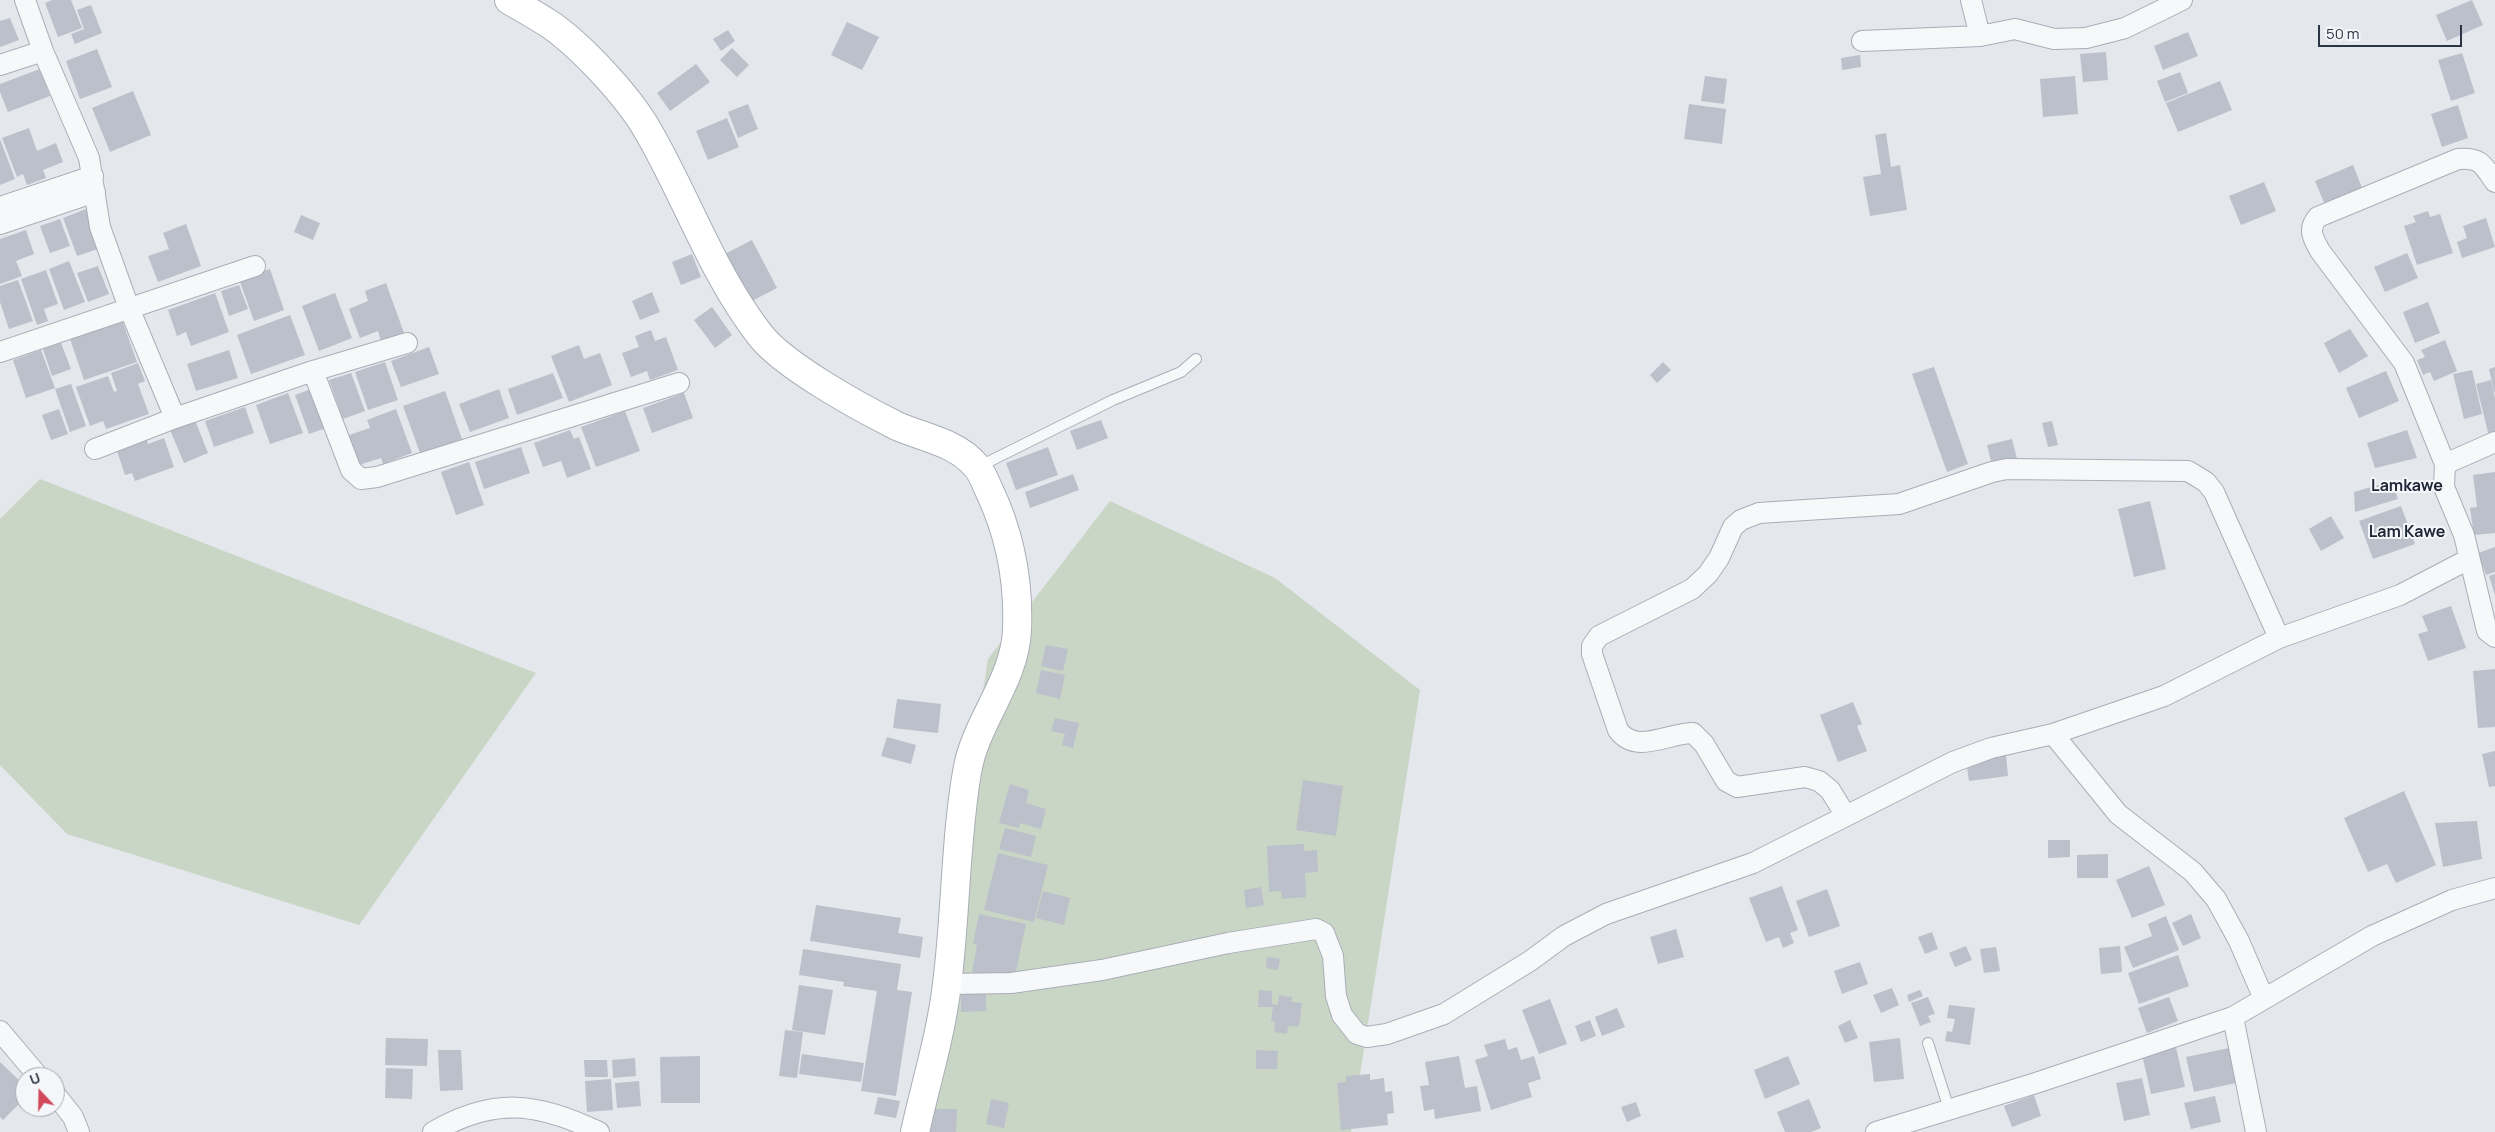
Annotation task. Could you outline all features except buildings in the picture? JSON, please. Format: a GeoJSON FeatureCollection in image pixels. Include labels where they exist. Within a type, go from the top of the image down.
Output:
{"type":"FeatureCollection","features":[{"type":"Feature","properties":{"kind":"main road"},"geometry":{"type":"LineString","coordinates":[[509,0],[553,26],[607,76],[647,128],[728,288],[762,338],[796,367],[827,386],[898,426],[950,445],[978,467],[1000,513],[1015,566],[1017,633],[1009,670],[974,746],[968,768],[960,824],[947,984],[938,1040],[915,1132]]}},
{"type":"Feature","properties":{"kind":"street"},"geometry":{"type":"LineString","coordinates":[[25,0],[43,51],[89,158],[100,227],[129,308],[175,418]]}},
{"type":"Feature","properties":{"kind":"street"},"geometry":{"type":"LineString","coordinates":[[1971,0],[1980,36]]}},
{"type":"Feature","properties":{"kind":"street"},"geometry":{"type":"LineString","coordinates":[[1862,41],[1980,36],[2015,29],[2054,39],[2086,38],[2125,28],[2182,0]]}},
{"type":"Feature","properties":{"kind":"street"},"geometry":{"type":"LineString","coordinates":[[0,65],[43,51]]}},
{"type":"Feature","properties":{"kind":"street"},"geometry":{"type":"LineString","coordinates":[[2495,182],[2480,161],[2470,158],[2458,159],[2318,217],[2312,224],[2312,236],[2320,251],[2404,363],[2445,464],[2444,487],[2464,535],[2487,631],[2495,637]]}},
{"type":"Feature","properties":{"kind":"street"},"geometry":{"type":"LineString","coordinates":[[0,207],[94,184]]}},
{"type":"Feature","properties":{"kind":"street"},"geometry":{"type":"LineString","coordinates":[[0,224],[94,184]]}},
{"type":"Feature","properties":{"kind":"street"},"geometry":{"type":"LineString","coordinates":[[0,352],[255,266]]}},
{"type":"Feature","properties":{"kind":"street"},"geometry":{"type":"LineString","coordinates":[[94,449],[175,418],[313,371],[406,343]]}},
{"type":"Feature","properties":{"kind":"street"},"geometry":{"type":"LineString","coordinates":[[313,371],[351,470],[361,479],[377,476],[680,383]]}},
{"type":"Feature","properties":{"kind":"street"},"geometry":{"type":"LineString","coordinates":[[2445,464],[2495,442]]}},
{"type":"Feature","properties":{"kind":"street"},"geometry":{"type":"LineString","coordinates":[[1846,816],[1830,790],[1819,781],[1805,777],[1737,787],[1726,781],[1704,744],[1693,733],[1680,733],[1649,742],[1635,743],[1625,739],[1615,722],[1592,654],[1592,646],[1599,636],[1692,589],[1708,574],[1719,558],[1733,527],[1741,520],[1759,513],[1899,504],[1992,472],[2007,469],[2188,472],[2206,482],[2214,492],[2279,638]]}},
{"type":"Feature","properties":{"kind":"street"},"geometry":{"type":"LineString","coordinates":[[947,984],[1011,982],[1102,970],[1228,943],[1307,928],[1316,929],[1324,933],[1330,948],[1336,996],[1342,1015],[1357,1034],[1376,1037],[1444,1014],[1530,961],[1564,936],[1606,914],[1753,863],[1961,760],[1991,748],[2053,734],[2164,696],[2279,638],[2400,595],[2469,558]]}},
{"type":"Feature","properties":{"kind":"street"},"geometry":{"type":"LineString","coordinates":[[2053,734],[2118,814],[2193,872],[2216,899],[2239,941],[2264,999]]}},
{"type":"Feature","properties":{"kind":"street"},"geometry":{"type":"LineString","coordinates":[[1876,1132],[2036,1083],[2234,1017],[2372,936],[2452,900],[2495,888]]}},
{"type":"Feature","properties":{"kind":"street"},"geometry":{"type":"LineString","coordinates":[[2234,1017],[2256,1132]]}},
{"type":"Feature","properties":{"kind":"street"},"geometry":{"type":"LineString","coordinates":[[0,1031],[31,1067]]}},
{"type":"Feature","properties":{"kind":"street"},"geometry":{"type":"LineString","coordinates":[[65,1106],[73,1116],[79,1132]]}},
{"type":"Feature","properties":{"kind":"street"},"geometry":{"type":"LineString","coordinates":[[433,1132],[462,1117],[485,1109],[506,1106],[547,1113],[599,1132]]}},
{"type":"Feature","properties":{"kind":"lane"},"geometry":{"type":"LineString","coordinates":[[978,467],[1113,400],[1181,372],[1196,359]]}},
{"type":"Feature","properties":{"kind":"lane"},"geometry":{"type":"LineString","coordinates":[[1928,1044],[1948,1109]]}},
{"type":"Feature","properties":{"kind":"green space"},"geometry":{"type":"Polygon","coordinates":[[[40,479],[536,673],[359,925],[67,834],[0,765],[0,519],[40,479]]]}},
{"type":"Feature","properties":{"kind":"green space"},"geometry":{"type":"Polygon","coordinates":[[[1110,501],[1275,578],[1420,690],[1351,1132],[913,1132],[988,659],[1110,501]]]}},
{"type":"Feature","properties":{"kind":"district","name":"Lamkawe"},"geometry":{"type":"Point","coordinates":[2407,487]}},
{"type":"Feature","properties":{"kind":"district","name":"Lam Kawe"},"geometry":{"type":"Point","coordinates":[2407,533]}}]}
